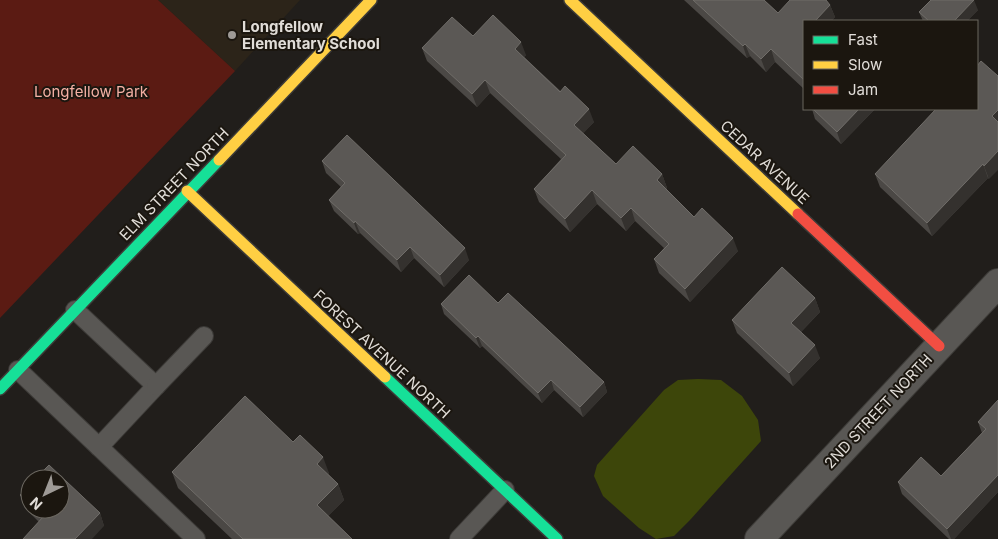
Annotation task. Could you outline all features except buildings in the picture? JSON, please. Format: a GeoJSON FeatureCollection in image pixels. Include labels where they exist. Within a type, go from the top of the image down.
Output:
{"type":"FeatureCollection","features":[{"type":"Feature","properties":{"kind":"street","name":"ELM STREET NORTH"},"geometry":{"type":"LineString","coordinates":[[0,389],[371,0]]}},
{"type":"Feature","properties":{"kind":"street","name":"CEDAR AVENUE"},"geometry":{"type":"LineString","coordinates":[[570,0],[939,346]]}},
{"type":"Feature","properties":{"kind":"street","name":"FOREST AVENUE NORTH"},"geometry":{"type":"LineString","coordinates":[[187,191],[557,539]]}},
{"type":"Feature","properties":{"kind":"street","name":"2ND STREET NORTH"},"geometry":{"type":"LineString","coordinates":[[759,539],[998,283]]}},
{"type":"Feature","properties":{"kind":"lane"},"geometry":{"type":"LineString","coordinates":[[75,310],[156,386]]}},
{"type":"Feature","properties":{"kind":"lane"},"geometry":{"type":"LineString","coordinates":[[99,446],[204,336]]}},
{"type":"Feature","properties":{"kind":"lane"},"geometry":{"type":"LineString","coordinates":[[18,370],[196,539]]}},
{"type":"Feature","properties":{"kind":"lane"},"geometry":{"type":"LineString","coordinates":[[459,539],[505,490]]}},
{"type":"Feature","properties":{"kind":"shaded area","name":"Longfellow Elementary School"},"geometry":{"type":"Polygon","coordinates":[[[158,0],[300,0],[235,71],[158,0]]]}},
{"type":"Feature","properties":{"kind":"shaded area"},"geometry":{"type":"Polygon","coordinates":[[[678,380],[721,380],[742,396],[758,420],[761,441],[674,536],[656,539],[639,528],[603,496],[594,476],[597,465],[664,390],[678,380]]]}},
{"type":"Feature","properties":{"kind":"green space","name":"Longfellow Park"},"geometry":{"type":"Polygon","coordinates":[[[0,0],[158,0],[235,71],[0,318],[0,0]]]}},
{"type":"Feature","properties":{"kind":"traffic: fast"},"geometry":{"type":"LineString","coordinates":[[0,389],[219,160]]}},
{"type":"Feature","properties":{"kind":"traffic: fast"},"geometry":{"type":"LineString","coordinates":[[385,377],[557,539]]}},
{"type":"Feature","properties":{"kind":"traffic: slow"},"geometry":{"type":"LineString","coordinates":[[219,160],[371,0]]}},
{"type":"Feature","properties":{"kind":"traffic: slow"},"geometry":{"type":"LineString","coordinates":[[570,0],[798,214]]}},
{"type":"Feature","properties":{"kind":"traffic: slow"},"geometry":{"type":"LineString","coordinates":[[187,191],[385,377]]}},
{"type":"Feature","properties":{"kind":"traffic: jam"},"geometry":{"type":"LineString","coordinates":[[798,214],[939,346]]}},
{"type":"Feature","properties":{"kind":"place","name":"Longfellow Elementary School"},"geometry":{"type":"Point","coordinates":[232,35]}}]}
